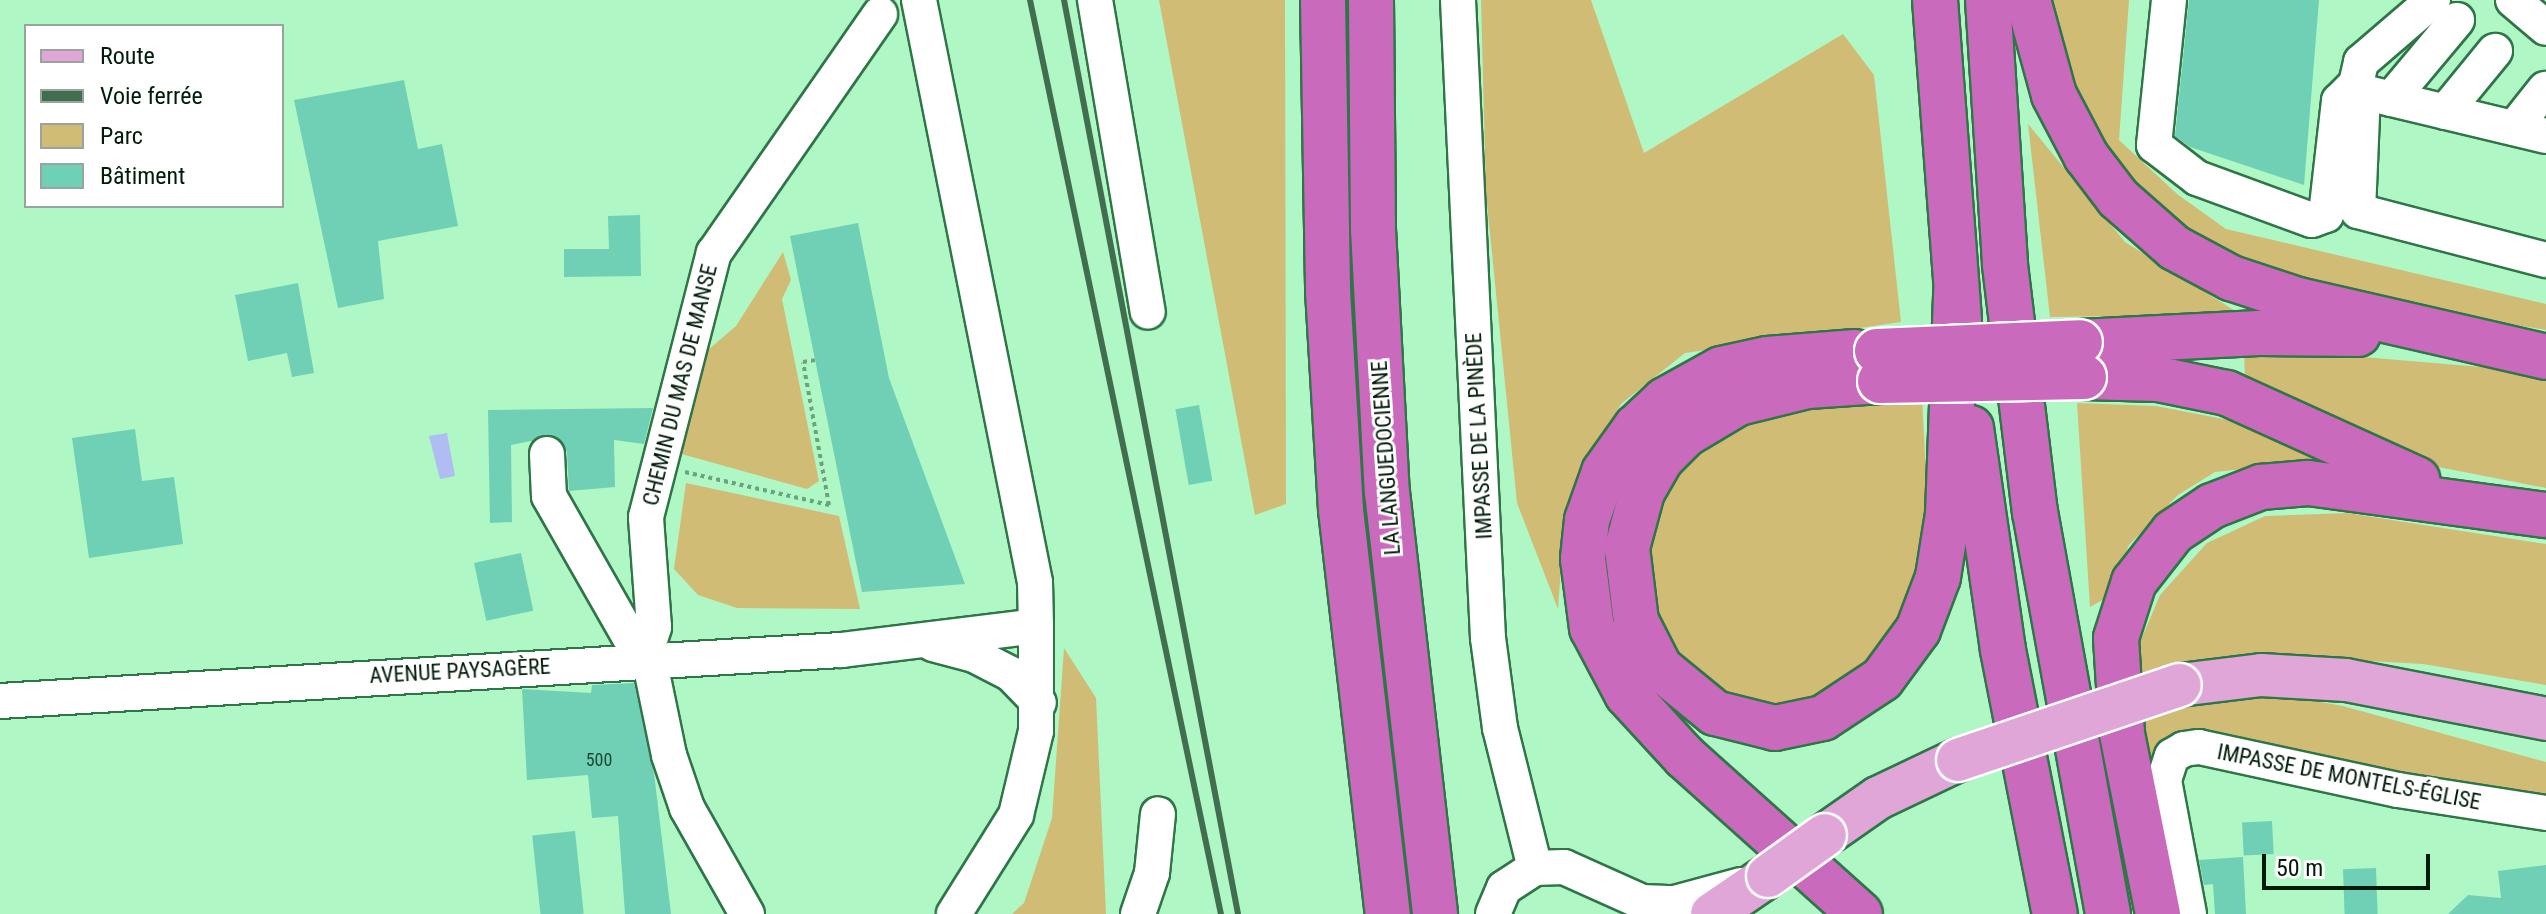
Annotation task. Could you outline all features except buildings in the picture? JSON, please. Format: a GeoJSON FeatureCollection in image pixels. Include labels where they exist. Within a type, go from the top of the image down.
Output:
{"type":"FeatureCollection","features":[{"type":"Feature","properties":{"kind":"highway"},"geometry":{"type":"LineString","coordinates":[[1323,0],[1326,247],[1341,510],[1388,914]]}},
{"type":"Feature","properties":{"kind":"highway","name":"LA LANGUEDOCIENNE"},"geometry":{"type":"LineString","coordinates":[[1371,0],[1374,243],[1387,492],[1435,914]]}},
{"type":"Feature","properties":{"kind":"highway"},"geometry":{"type":"LineString","coordinates":[[1935,0],[1956,292],[2003,650],[2055,914]]}},
{"type":"Feature","properties":{"kind":"highway"},"geometry":{"type":"LineString","coordinates":[[1988,0],[2005,265],[2033,496],[2108,914]]}},
{"type":"Feature","properties":{"kind":"highway"},"geometry":{"type":"LineString","coordinates":[[2028,0],[2046,72],[2064,116],[2109,186],[2157,235],[2193,259],[2250,285],[2546,357]]}},
{"type":"Feature","properties":{"kind":"highway"},"geometry":{"type":"LineString","coordinates":[[1879,366],[1738,403],[1686,434],[1661,459],[1642,492],[1627,548],[1636,621],[1660,668],[1715,713],[1775,728],[1823,718],[1882,679],[1918,630],[1938,577],[1948,514],[1956,292]]}},
{"type":"Feature","properties":{"kind":"highway"},"geometry":{"type":"LineString","coordinates":[[1860,914],[1685,757],[1627,694],[1592,628],[1583,559],[1587,520],[1604,472],[1636,427],[1672,395],[1704,376],[1743,364],[1879,366],[2082,360],[2272,332],[2461,338]]}},
{"type":"Feature","properties":{"kind":"highway"},"geometry":{"type":"LineString","coordinates":[[2082,360],[2227,393],[2380,466],[2493,507]]}},
{"type":"Feature","properties":{"kind":"highway"},"geometry":{"type":"LineString","coordinates":[[2158,914],[2122,734],[2116,638],[2134,582],[2173,532],[2212,506],[2261,487],[2348,486],[2546,515]]}},
{"type":"Feature","properties":{"kind":"main road"},"geometry":{"type":"LineString","coordinates":[[1712,914],[1878,798],[1958,760],[2180,685],[2261,675],[2311,679],[2384,686],[2546,719]]}},
{"type":"Feature","properties":{"kind":"main road"},"geometry":{"type":"LineString","coordinates":[[2311,679],[2546,745]]}},
{"type":"Feature","properties":{"kind":"street"},"geometry":{"type":"LineString","coordinates":[[919,0],[1035,582],[1039,703],[1016,815],[954,914]]}},
{"type":"Feature","properties":{"kind":"street"},"geometry":{"type":"LineString","coordinates":[[1095,0],[1148,312]]}},
{"type":"Feature","properties":{"kind":"street","name":"IMPASSE DE LA PINÈDE"},"geometry":{"type":"LineString","coordinates":[[1458,0],[1488,638],[1500,728],[1535,868]]}},
{"type":"Feature","properties":{"kind":"street"},"geometry":{"type":"LineString","coordinates":[[2169,0],[2154,145],[2197,178],[2312,220],[2326,215],[2339,101],[2370,92],[2530,132],[2545,89]]}},
{"type":"Feature","properties":{"kind":"street"},"geometry":{"type":"LineString","coordinates":[[2513,0],[2546,28]]}},
{"type":"Feature","properties":{"kind":"street"},"geometry":{"type":"LineString","coordinates":[[2370,92],[2445,10]]}},
{"type":"Feature","properties":{"kind":"street"},"geometry":{"type":"LineString","coordinates":[[2445,10],[2361,62],[2370,92],[2358,211],[2546,260]]}},
{"type":"Feature","properties":{"kind":"street","name":"CHEMIN DU MAS DE MANSE"},"geometry":{"type":"LineString","coordinates":[[648,656],[654,627],[649,503],[714,253],[880,14]]}},
{"type":"Feature","properties":{"kind":"street"},"geometry":{"type":"LineString","coordinates":[[2445,112],[2495,51]]}},
{"type":"Feature","properties":{"kind":"street"},"geometry":{"type":"LineString","coordinates":[[547,454],[549,496],[629,636],[648,656],[669,755],[687,808],[747,914]]}},
{"type":"Feature","properties":{"kind":"street","name":"AVENUE PAYSAGÈRE"},"geometry":{"type":"LineString","coordinates":[[0,701],[648,656],[921,641],[1036,626]]}},
{"type":"Feature","properties":{"kind":"street","name":"AVENUE PAYSAGÈRE"},"geometry":{"type":"LineString","coordinates":[[921,641],[974,655],[1011,674],[1039,703]]}},
{"type":"Feature","properties":{"kind":"street","name":"IMPASSE DE MONTELS-ÉGLISE"},"geometry":{"type":"LineString","coordinates":[[2189,914],[2164,780],[2172,756],[2184,749],[2199,747],[2398,790],[2546,813]]}},
{"type":"Feature","properties":{"kind":"street"},"geometry":{"type":"LineString","coordinates":[[1138,914],[1152,873],[1158,814]]}},
{"type":"Feature","properties":{"kind":"street"},"geometry":{"type":"LineString","coordinates":[[1493,914],[1504,888],[1535,868],[1564,867],[1629,898],[1675,903],[1768,876]]}},
{"type":"Feature","properties":{"kind":"street"},"geometry":{"type":"LineString","coordinates":[[1740,914],[1768,876]]}},
{"type":"Feature","properties":{"kind":"path"},"geometry":{"type":"LineString","coordinates":[[649,503],[671,504],[679,470],[829,505],[803,362],[815,360]]}},
{"type":"Feature","properties":{"kind":"green space"},"geometry":{"type":"Polygon","coordinates":[[[1159,0],[1285,0],[1286,504],[1255,515],[1159,0]]]}},
{"type":"Feature","properties":{"kind":"green space"},"geometry":{"type":"Polygon","coordinates":[[[1481,0],[1591,0],[1644,153],[1843,34],[1874,75],[1901,322],[1685,353],[1621,404],[1588,461],[1564,527],[1558,609],[1517,503],[1486,193],[1481,0]]]}},
{"type":"Feature","properties":{"kind":"green space"},"geometry":{"type":"Polygon","coordinates":[[[2050,0],[2129,0],[2119,140],[2177,194],[2226,229],[2546,304],[2546,330],[2346,297],[2196,244],[2145,200],[2082,119],[2050,0]]]}},
{"type":"Feature","properties":{"kind":"green space"},"geometry":{"type":"Polygon","coordinates":[[[2028,124],[2125,242],[2240,314],[2050,317],[2028,124]]]}},
{"type":"Feature","properties":{"kind":"green space"},"geometry":{"type":"Polygon","coordinates":[[[783,252],[791,280],[782,299],[819,481],[807,489],[678,453],[708,350],[736,326],[783,252]]]}},
{"type":"Feature","properties":{"kind":"green space"},"geometry":{"type":"Polygon","coordinates":[[[2244,347],[2505,369],[2546,378],[2546,488],[2392,458],[2245,382],[2244,347]]]}},
{"type":"Feature","properties":{"kind":"green space"},"geometry":{"type":"Polygon","coordinates":[[[1922,398],[1928,511],[1920,572],[1909,607],[1880,655],[1823,698],[1785,708],[1739,703],[1687,668],[1653,616],[1646,552],[1665,488],[1686,460],[1756,411],[1922,398]]]}},
{"type":"Feature","properties":{"kind":"green space"},"geometry":{"type":"Polygon","coordinates":[[[2077,403],[2156,406],[2244,423],[2334,469],[2271,466],[2215,472],[2178,495],[2129,545],[2108,597],[2090,607],[2077,403]]]}},
{"type":"Feature","properties":{"kind":"green space"},"geometry":{"type":"Polygon","coordinates":[[[686,483],[839,516],[860,609],[737,608],[698,595],[674,569],[686,483]]]}},
{"type":"Feature","properties":{"kind":"green space"},"geometry":{"type":"Polygon","coordinates":[[[2347,513],[2546,544],[2546,685],[2423,664],[2280,656],[2215,660],[2136,676],[2138,647],[2160,595],[2207,543],[2265,516],[2347,513]]]}},
{"type":"Feature","properties":{"kind":"green space"},"geometry":{"type":"Polygon","coordinates":[[[1064,648],[1096,698],[1106,914],[1012,914],[1024,903],[1052,818],[1064,648]]]}},
{"type":"Feature","properties":{"kind":"green space"},"geometry":{"type":"Polygon","coordinates":[[[2257,691],[2343,706],[2546,762],[2546,805],[2344,771],[2148,759],[2139,717],[2196,700],[2257,691]]]}},
{"type":"Feature","properties":{"kind":"water"},"geometry":{"type":"Polygon","coordinates":[[[447,433],[455,476],[440,479],[429,436],[447,433]]]}},
{"type":"Feature","properties":{"kind":"railway"},"geometry":{"type":"LineString","coordinates":[[1030,0],[1221,914]]}},
{"type":"Feature","properties":{"kind":"railway"},"geometry":{"type":"LineString","coordinates":[[1064,0],[1238,914]]}}]}
